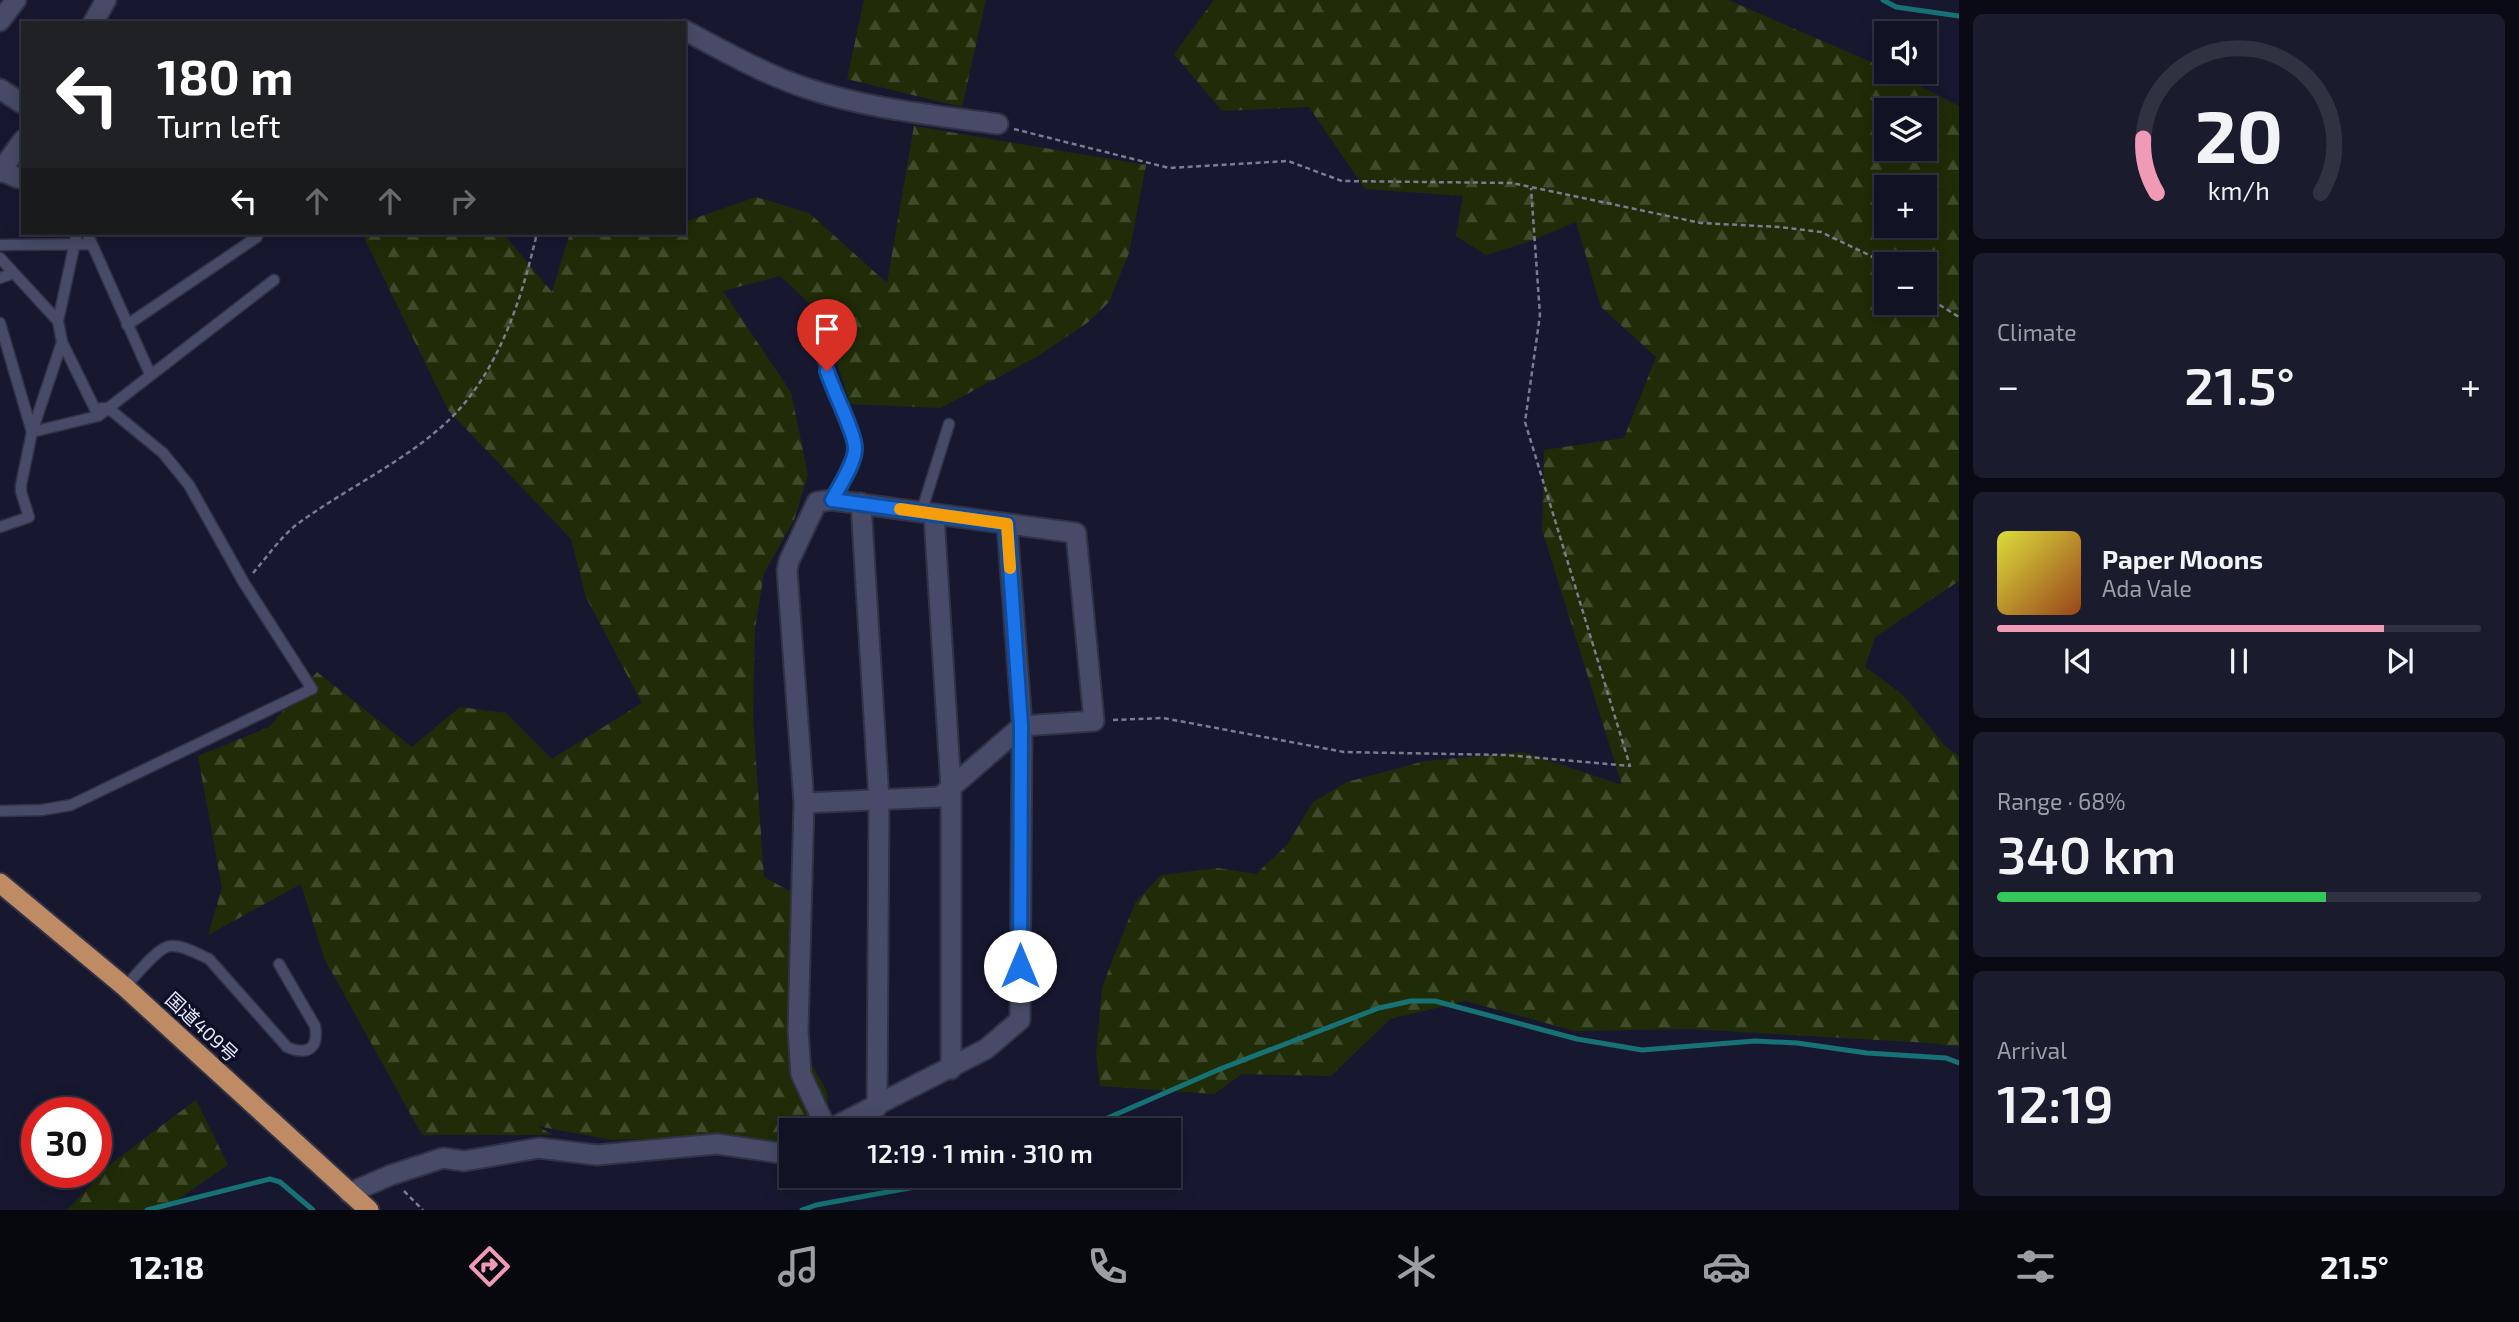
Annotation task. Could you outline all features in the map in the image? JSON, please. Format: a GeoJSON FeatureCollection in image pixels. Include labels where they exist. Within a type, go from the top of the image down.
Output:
{"type":"FeatureCollection","features":[{"type":"Feature","properties":{"kind":"highway","name":"国道409号"},"geometry":{"type":"LineString","coordinates":[[0,883],[125,987],[369,1210]]}},
{"type":"Feature","properties":{"kind":"street"},"geometry":{"type":"LineString","coordinates":[[0,21],[16,0]]}},
{"type":"Feature","properties":{"kind":"street"},"geometry":{"type":"LineString","coordinates":[[94,21],[106,0]]}},
{"type":"Feature","properties":{"kind":"street"},"geometry":{"type":"LineString","coordinates":[[686,31],[806,88],[874,106],[998,124]]}},
{"type":"Feature","properties":{"kind":"street"},"geometry":{"type":"LineString","coordinates":[[0,89],[21,103]]}},
{"type":"Feature","properties":{"kind":"street"},"geometry":{"type":"LineString","coordinates":[[21,143],[1,171],[21,176]]}},
{"type":"Feature","properties":{"kind":"street"},"geometry":{"type":"LineString","coordinates":[[804,803],[940,797],[1021,726],[1094,721],[1076,533],[832,500],[817,502],[789,561],[787,570],[804,803],[798,1031],[801,1074],[822,1118]]}},
{"type":"Feature","properties":{"kind":"street"},"geometry":{"type":"LineString","coordinates":[[861,503],[879,800],[877,1107]]}},
{"type":"Feature","properties":{"kind":"street"},"geometry":{"type":"LineString","coordinates":[[928,514],[951,789],[951,1069]]}},
{"type":"Feature","properties":{"kind":"street"},"geometry":{"type":"LineString","coordinates":[[854,1118],[986,1049],[1020,1020],[1021,726],[1007,524]]}},
{"type":"Feature","properties":{"kind":"street"},"geometry":{"type":"LineString","coordinates":[[349,1193],[391,1175],[443,1158],[464,1161],[539,1148],[597,1155],[717,1144],[779,1153]]}},
{"type":"Feature","properties":{"kind":"lane"},"geometry":{"type":"LineString","coordinates":[[88,235],[150,374]]}},
{"type":"Feature","properties":{"kind":"lane"},"geometry":{"type":"LineString","coordinates":[[127,325],[257,237]]}},
{"type":"Feature","properties":{"kind":"lane"},"geometry":{"type":"LineString","coordinates":[[0,244],[76,238],[92,244]]}},
{"type":"Feature","properties":{"kind":"lane"},"geometry":{"type":"LineString","coordinates":[[0,811],[42,810],[71,805],[312,689],[244,583],[189,485],[163,453],[113,412],[105,408],[95,409],[62,342],[58,321],[76,238]]}},
{"type":"Feature","properties":{"kind":"lane"},"geometry":{"type":"LineString","coordinates":[[0,258],[58,321]]}},
{"type":"Feature","properties":{"kind":"lane"},"geometry":{"type":"LineString","coordinates":[[0,278],[14,273]]}},
{"type":"Feature","properties":{"kind":"lane"},"geometry":{"type":"LineString","coordinates":[[32,432],[98,416],[274,280]]}},
{"type":"Feature","properties":{"kind":"lane"},"geometry":{"type":"LineString","coordinates":[[0,323],[32,432]]}},
{"type":"Feature","properties":{"kind":"lane"},"geometry":{"type":"LineString","coordinates":[[811,323],[855,449],[832,500]]}},
{"type":"Feature","properties":{"kind":"lane"},"geometry":{"type":"LineString","coordinates":[[0,527],[29,517],[21,485],[32,432],[62,342]]}},
{"type":"Feature","properties":{"kind":"lane"},"geometry":{"type":"LineString","coordinates":[[928,514],[949,424]]}},
{"type":"Feature","properties":{"kind":"lane"},"geometry":{"type":"LineString","coordinates":[[125,987],[163,947],[173,945],[193,952],[209,959],[287,1047],[306,1051],[313,1046],[317,1037],[315,1026],[279,964]]}},
{"type":"Feature","properties":{"kind":"path"},"geometry":{"type":"LineString","coordinates":[[998,124],[1169,168],[1288,161],[1342,181],[1512,183],[1701,223],[1822,232],[1874,258]]}},
{"type":"Feature","properties":{"kind":"path"},"geometry":{"type":"LineString","coordinates":[[1094,721],[1163,718],[1344,752],[1505,755],[1630,766],[1525,422],[1541,315],[1531,188]]}},
{"type":"Feature","properties":{"kind":"path"},"geometry":{"type":"LineString","coordinates":[[244,583],[294,527],[392,463],[448,420],[461,406],[484,374],[515,312],[536,235]]}},
{"type":"Feature","properties":{"kind":"path"},"geometry":{"type":"LineString","coordinates":[[1937,303],[1959,317]]}},
{"type":"Feature","properties":{"kind":"path"},"geometry":{"type":"LineString","coordinates":[[391,1175],[423,1210]]}},
{"type":"Feature","properties":{"kind":"green space"},"geometry":{"type":"Polygon","coordinates":[[[864,0],[986,0],[962,107],[847,79],[864,0]]]}},
{"type":"Feature","properties":{"kind":"green space"},"geometry":{"type":"Polygon","coordinates":[[[1214,0],[1728,0],[1874,63],[1874,84],[1916,84],[1959,106],[1959,581],[1875,637],[1865,667],[1903,695],[1946,747],[1959,756],[1959,1047],[1931,1043],[1689,1029],[1574,1031],[1466,1001],[1390,1019],[1331,1076],[1242,1074],[1214,1094],[1100,1086],[1096,1055],[1102,987],[1135,903],[1161,875],[1218,868],[1256,874],[1287,845],[1313,802],[1347,782],[1425,761],[1523,752],[1622,785],[1542,530],[1544,450],[1624,438],[1656,357],[1601,307],[1576,222],[1528,242],[1486,255],[1456,236],[1463,196],[1365,189],[1309,107],[1222,111],[1174,54],[1214,0]]]}},
{"type":"Feature","properties":{"kind":"green space"},"geometry":{"type":"Polygon","coordinates":[[[914,126],[1146,165],[1129,253],[1109,302],[1087,323],[1038,356],[941,408],[850,404],[822,315],[780,276],[723,291],[791,392],[808,475],[794,520],[764,573],[755,629],[753,718],[764,877],[808,901],[802,1046],[827,1092],[829,1118],[779,1118],[779,1144],[709,1137],[612,1140],[537,1126],[553,1135],[422,1135],[324,958],[301,884],[208,935],[222,888],[198,756],[269,727],[317,672],[412,747],[460,707],[506,713],[552,759],[642,703],[586,597],[571,539],[448,410],[363,235],[505,235],[552,292],[569,235],[686,235],[686,221],[756,197],[809,213],[887,283],[914,126]]]}},
{"type":"Feature","properties":{"kind":"green space"},"geometry":{"type":"Polygon","coordinates":[[[196,1100],[228,1165],[162,1210],[67,1210],[88,1188],[112,1188],[113,1162],[196,1100]]]}},
{"type":"Feature","properties":{"kind":"waterway"},"geometry":{"type":"LineString","coordinates":[[1883,0],[1896,7],[1959,16]]}},
{"type":"Feature","properties":{"kind":"waterway"},"geometry":{"type":"LineString","coordinates":[[1108,1118],[1220,1069],[1379,1008],[1411,1001],[1435,1001],[1577,1039],[1642,1050],[1755,1041],[1946,1058],[1959,1063]]}},
{"type":"Feature","properties":{"kind":"waterway"},"geometry":{"type":"LineString","coordinates":[[147,1210],[270,1179],[280,1182],[313,1210]]}},
{"type":"Feature","properties":{"kind":"waterway"},"geometry":{"type":"LineString","coordinates":[[802,1210],[910,1188]]}},
{"type":"Feature","properties":{"kind":"slow traffic"},"geometry":{"type":"LineString","coordinates":[[900,509],[1007,524],[1010,568]]}},
{"type":"Feature","properties":{"kind":"route"},"geometry":{"type":"LineString","coordinates":[[827,371],[834,395],[849,426],[855,449],[832,500],[1007,524],[1021,726],[1020,966]]}}]}
